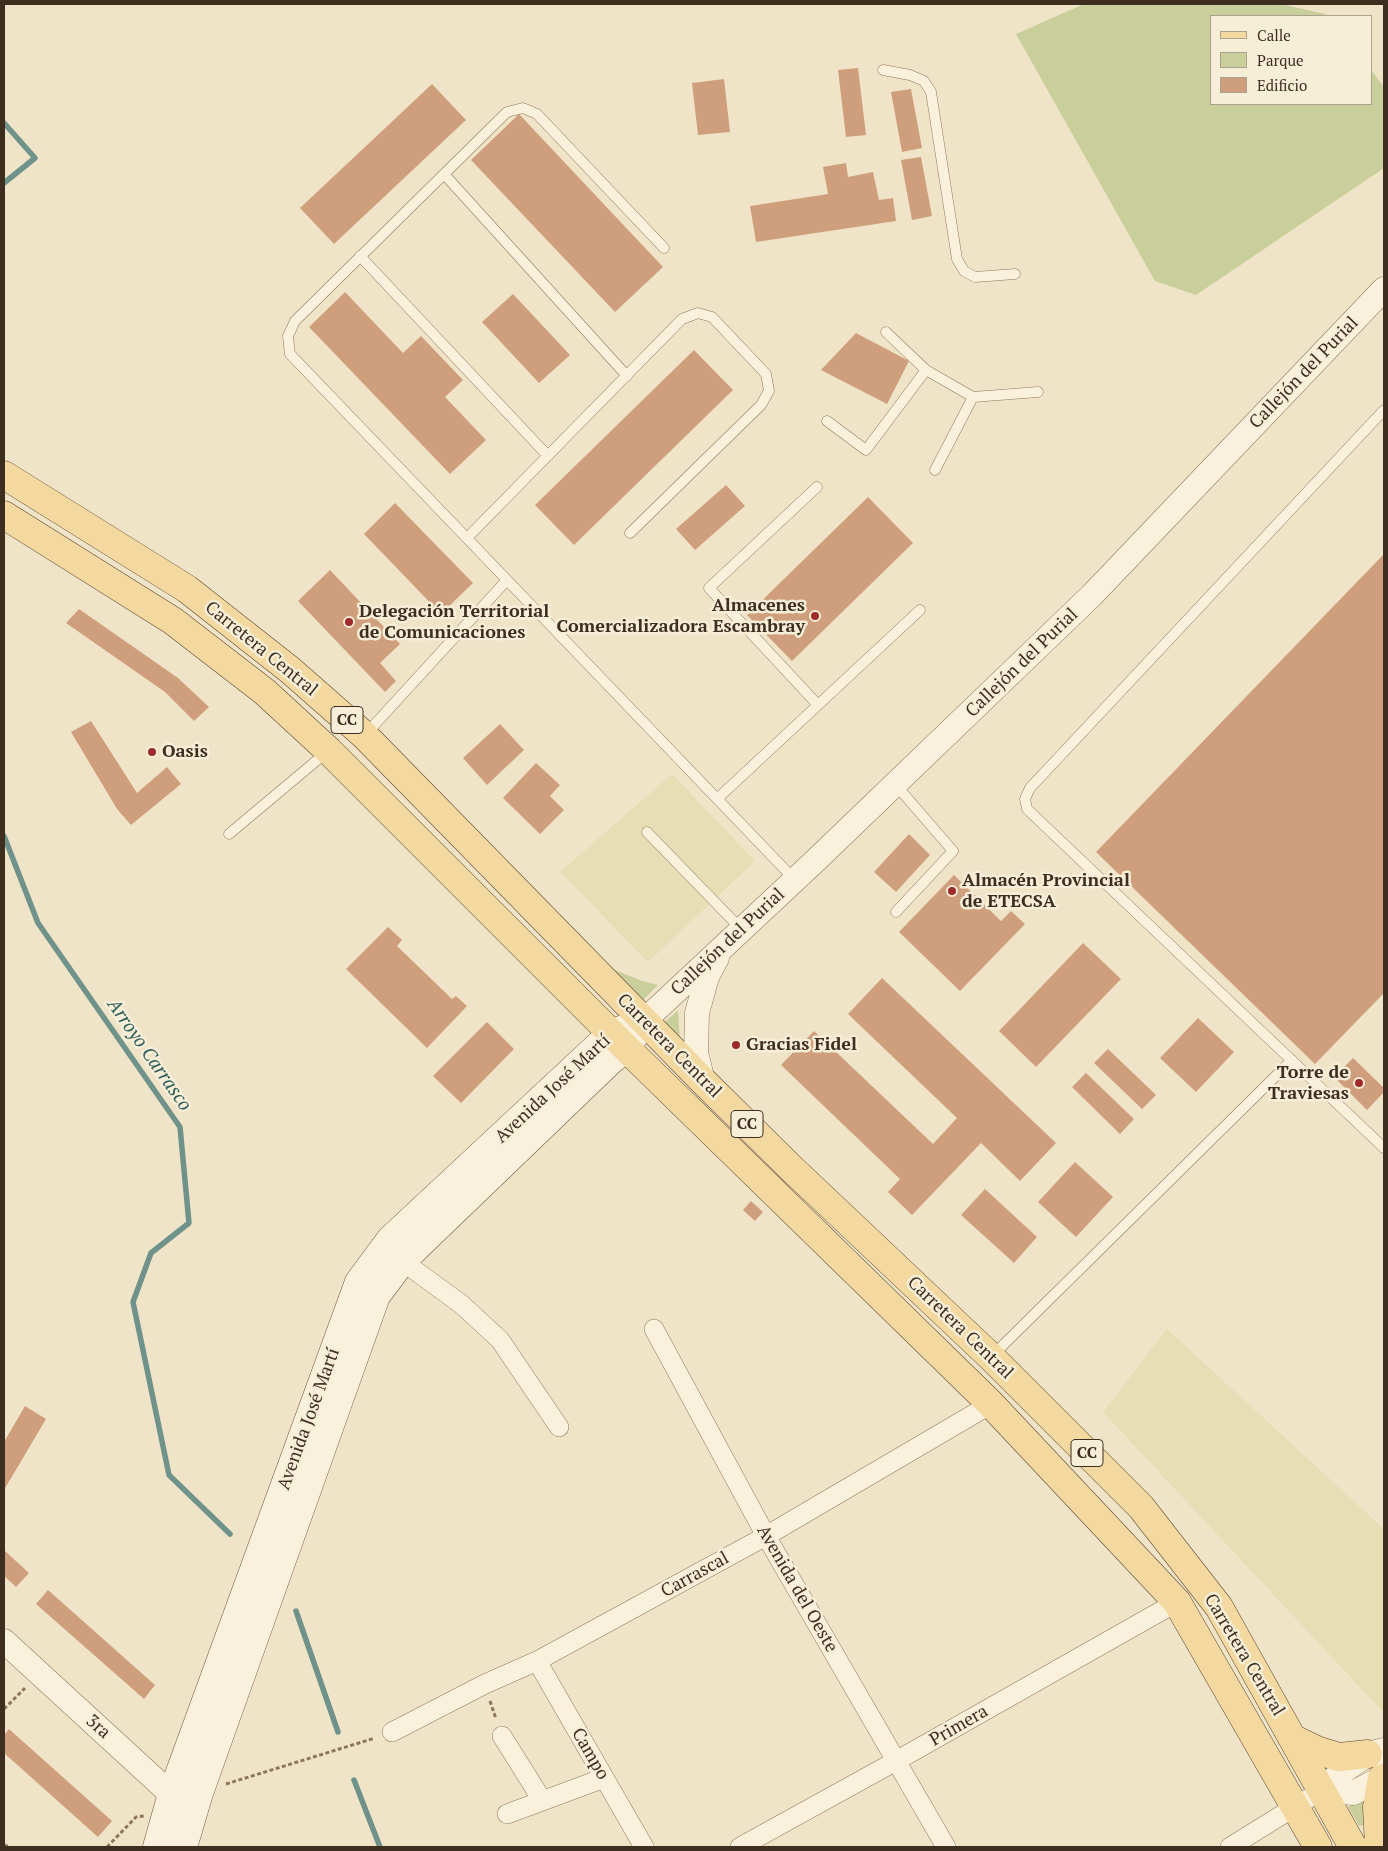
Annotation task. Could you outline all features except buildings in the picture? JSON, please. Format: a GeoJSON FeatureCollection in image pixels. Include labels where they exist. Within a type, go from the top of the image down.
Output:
{"type":"FeatureCollection","features":[{"type":"Feature","properties":{"kind":"main road","name":"Carretera Central"},"geometry":{"type":"LineString","coordinates":[[4,475],[187,589],[290,670],[364,735],[790,1167],[991,1357],[1141,1507],[1219,1607],[1353,1847]]}},
{"type":"Feature","properties":{"kind":"main road","name":"Carretera Central"},"geometry":{"type":"LineString","coordinates":[[4,515],[173,621],[265,692],[329,751],[618,1041],[991,1404],[1177,1602],[1318,1847]]}},
{"type":"Feature","properties":{"kind":"main road"},"geometry":{"type":"LineString","coordinates":[[329,751],[364,735]]}},
{"type":"Feature","properties":{"kind":"main road","name":"Avenida José Martí"},"geometry":{"type":"LineString","coordinates":[[183,1847],[183,1803],[359,1282],[390,1240],[618,1041],[644,1021]]}},
{"type":"Feature","properties":{"kind":"main road","name":"Avenida José Martí"},"geometry":{"type":"LineString","coordinates":[[157,1847],[183,1803],[376,1296],[402,1261],[603,1068],[618,1041]]}},
{"type":"Feature","properties":{"kind":"main road"},"geometry":{"type":"LineString","coordinates":[[1294,1739],[1319,1751],[1339,1757],[1380,1764],[1377,1807],[1379,1847]]}},
{"type":"Feature","properties":{"kind":"street","name":"Callejón del Purial"},"geometry":{"type":"LineString","coordinates":[[644,1021],[795,880],[1092,595],[1384,289]]}},
{"type":"Feature","properties":{"kind":"street"},"geometry":{"type":"LineString","coordinates":[[704,1081],[696,1054],[697,1014],[706,977],[722,948]]}},
{"type":"Feature","properties":{"kind":"street"},"geometry":{"type":"LineString","coordinates":[[402,1261],[461,1304],[500,1340],[559,1427]]}},
{"type":"Feature","properties":{"kind":"street","name":"Avenida del Oeste"},"geometry":{"type":"LineString","coordinates":[[654,1329],[766,1536],[946,1847]]}},
{"type":"Feature","properties":{"kind":"street","name":"Carrascal"},"geometry":{"type":"LineString","coordinates":[[392,1732],[485,1684],[537,1661],[766,1536],[991,1404]]}},
{"type":"Feature","properties":{"kind":"street","name":"Primera"},"geometry":{"type":"LineString","coordinates":[[740,1847],[896,1762],[1177,1602]]}},
{"type":"Feature","properties":{"kind":"street","name":"3ra"},"geometry":{"type":"LineString","coordinates":[[4,1641],[183,1803]]}},
{"type":"Feature","properties":{"kind":"street","name":"Campo"},"geometry":{"type":"LineString","coordinates":[[537,1661],[644,1847]]}},
{"type":"Feature","properties":{"kind":"street"},"geometry":{"type":"LineString","coordinates":[[502,1736],[542,1800]]}},
{"type":"Feature","properties":{"kind":"street"},"geometry":{"type":"LineString","coordinates":[[1230,1847],[1322,1790],[1353,1793],[1380,1764]]}},
{"type":"Feature","properties":{"kind":"street"},"geometry":{"type":"LineString","coordinates":[[507,1814],[604,1778]]}},
{"type":"Feature","properties":{"kind":"lane"},"geometry":{"type":"LineString","coordinates":[[882,70],[910,75],[924,81],[931,92],[957,259],[964,271],[976,277],[1015,274]]}},
{"type":"Feature","properties":{"kind":"lane"},"geometry":{"type":"LineString","coordinates":[[664,248],[537,114],[523,108],[507,112],[295,321],[288,336],[290,354],[795,880]]}},
{"type":"Feature","properties":{"kind":"lane"},"geometry":{"type":"LineString","coordinates":[[444,174],[627,376]]}},
{"type":"Feature","properties":{"kind":"lane"},"geometry":{"type":"LineString","coordinates":[[360,256],[548,456]]}},
{"type":"Feature","properties":{"kind":"lane"},"geometry":{"type":"LineString","coordinates":[[467,538],[682,319],[698,313],[712,317],[766,374],[769,391],[761,404],[630,533]]}},
{"type":"Feature","properties":{"kind":"lane"},"geometry":{"type":"LineString","coordinates":[[886,332],[926,370],[973,397],[1038,392]]}},
{"type":"Feature","properties":{"kind":"lane"},"geometry":{"type":"LineString","coordinates":[[827,421],[866,450],[926,370]]}},
{"type":"Feature","properties":{"kind":"lane"},"geometry":{"type":"LineString","coordinates":[[935,470],[973,397]]}},
{"type":"Feature","properties":{"kind":"lane"},"geometry":{"type":"LineString","coordinates":[[1384,410],[1030,788],[1025,799],[1027,809],[1384,1148]]}},
{"type":"Feature","properties":{"kind":"lane"},"geometry":{"type":"LineString","coordinates":[[817,487],[709,588],[818,705]]}},
{"type":"Feature","properties":{"kind":"lane"},"geometry":{"type":"LineString","coordinates":[[364,735],[507,580]]}},
{"type":"Feature","properties":{"kind":"lane"},"geometry":{"type":"LineString","coordinates":[[717,799],[920,610]]}},
{"type":"Feature","properties":{"kind":"lane"},"geometry":{"type":"LineString","coordinates":[[229,834],[329,751]]}},
{"type":"Feature","properties":{"kind":"lane"},"geometry":{"type":"LineString","coordinates":[[895,784],[953,851],[896,912]]}},
{"type":"Feature","properties":{"kind":"lane"},"geometry":{"type":"LineString","coordinates":[[647,832],[742,930]]}},
{"type":"Feature","properties":{"kind":"lane"},"geometry":{"type":"LineString","coordinates":[[991,1357],[1292,1060]]}},
{"type":"Feature","properties":{"kind":"path"},"geometry":{"type":"LineString","coordinates":[[4,1709],[40,1674]]}},
{"type":"Feature","properties":{"kind":"path"},"geometry":{"type":"LineString","coordinates":[[485,1684],[502,1736]]}},
{"type":"Feature","properties":{"kind":"path"},"geometry":{"type":"LineString","coordinates":[[106,1847],[136,1817],[183,1803],[392,1732]]}},
{"type":"Feature","properties":{"kind":"path"},"geometry":{"type":"LineString","coordinates":[[4,1845],[10,1847]]}},
{"type":"Feature","properties":{"kind":"shaded area"},"geometry":{"type":"Polygon","coordinates":[[[672,774],[755,861],[648,962],[560,872],[672,774]]]}},
{"type":"Feature","properties":{"kind":"shaded area"},"geometry":{"type":"Polygon","coordinates":[[[1167,1329],[1384,1529],[1383,1712],[1103,1412],[1167,1329]]]}},
{"type":"Feature","properties":{"kind":"green space"},"geometry":{"type":"Polygon","coordinates":[[[1084,4],[1281,4],[1325,14],[1210,15],[1210,105],[1373,105],[1373,72],[1384,87],[1384,168],[1196,295],[1155,281],[1016,34],[1084,4]]]}},
{"type":"Feature","properties":{"kind":"green space"},"geometry":{"type":"Polygon","coordinates":[[[605,966],[642,981],[658,985],[641,1002],[605,966]]]}},
{"type":"Feature","properties":{"kind":"green space"},"geometry":{"type":"Polygon","coordinates":[[[678,1010],[680,1042],[662,1025],[678,1010]]]}},
{"type":"Feature","properties":{"kind":"green space"},"geometry":{"type":"Polygon","coordinates":[[[1369,1795],[1367,1825],[1359,1826],[1348,1807],[1369,1795]]]}},
{"type":"Feature","properties":{"kind":"waterway","name":"Arroyo Carrasco"},"geometry":{"type":"LineString","coordinates":[[4,123],[35,158],[4,183]]}},
{"type":"Feature","properties":{"kind":"waterway","name":"Arroyo Carrasco"},"geometry":{"type":"LineString","coordinates":[[4,836],[38,923],[180,1127],[189,1223],[151,1253],[133,1302],[169,1475],[230,1534]]}},
{"type":"Feature","properties":{"kind":"waterway"},"geometry":{"type":"LineString","coordinates":[[296,1611],[338,1732]]}},
{"type":"Feature","properties":{"kind":"waterway"},"geometry":{"type":"LineString","coordinates":[[354,1780],[380,1847]]}},
{"type":"Feature","properties":{"kind":"place","name":"Almacenes Comercializadora Escambray"},"geometry":{"type":"Point","coordinates":[815,616]}},
{"type":"Feature","properties":{"kind":"place","name":"Delegación Territorial de Comunicaciones"},"geometry":{"type":"Point","coordinates":[349,622]}},
{"type":"Feature","properties":{"kind":"place","name":"Oasis"},"geometry":{"type":"Point","coordinates":[152,752]}},
{"type":"Feature","properties":{"kind":"place","name":"Almacén Provincial de ETECSA"},"geometry":{"type":"Point","coordinates":[952,891]}},
{"type":"Feature","properties":{"kind":"place","name":"Gracias Fidel"},"geometry":{"type":"Point","coordinates":[736,1045]}},
{"type":"Feature","properties":{"kind":"place","name":"Torre de Traviesas"},"geometry":{"type":"Point","coordinates":[1359,1083]}}]}
